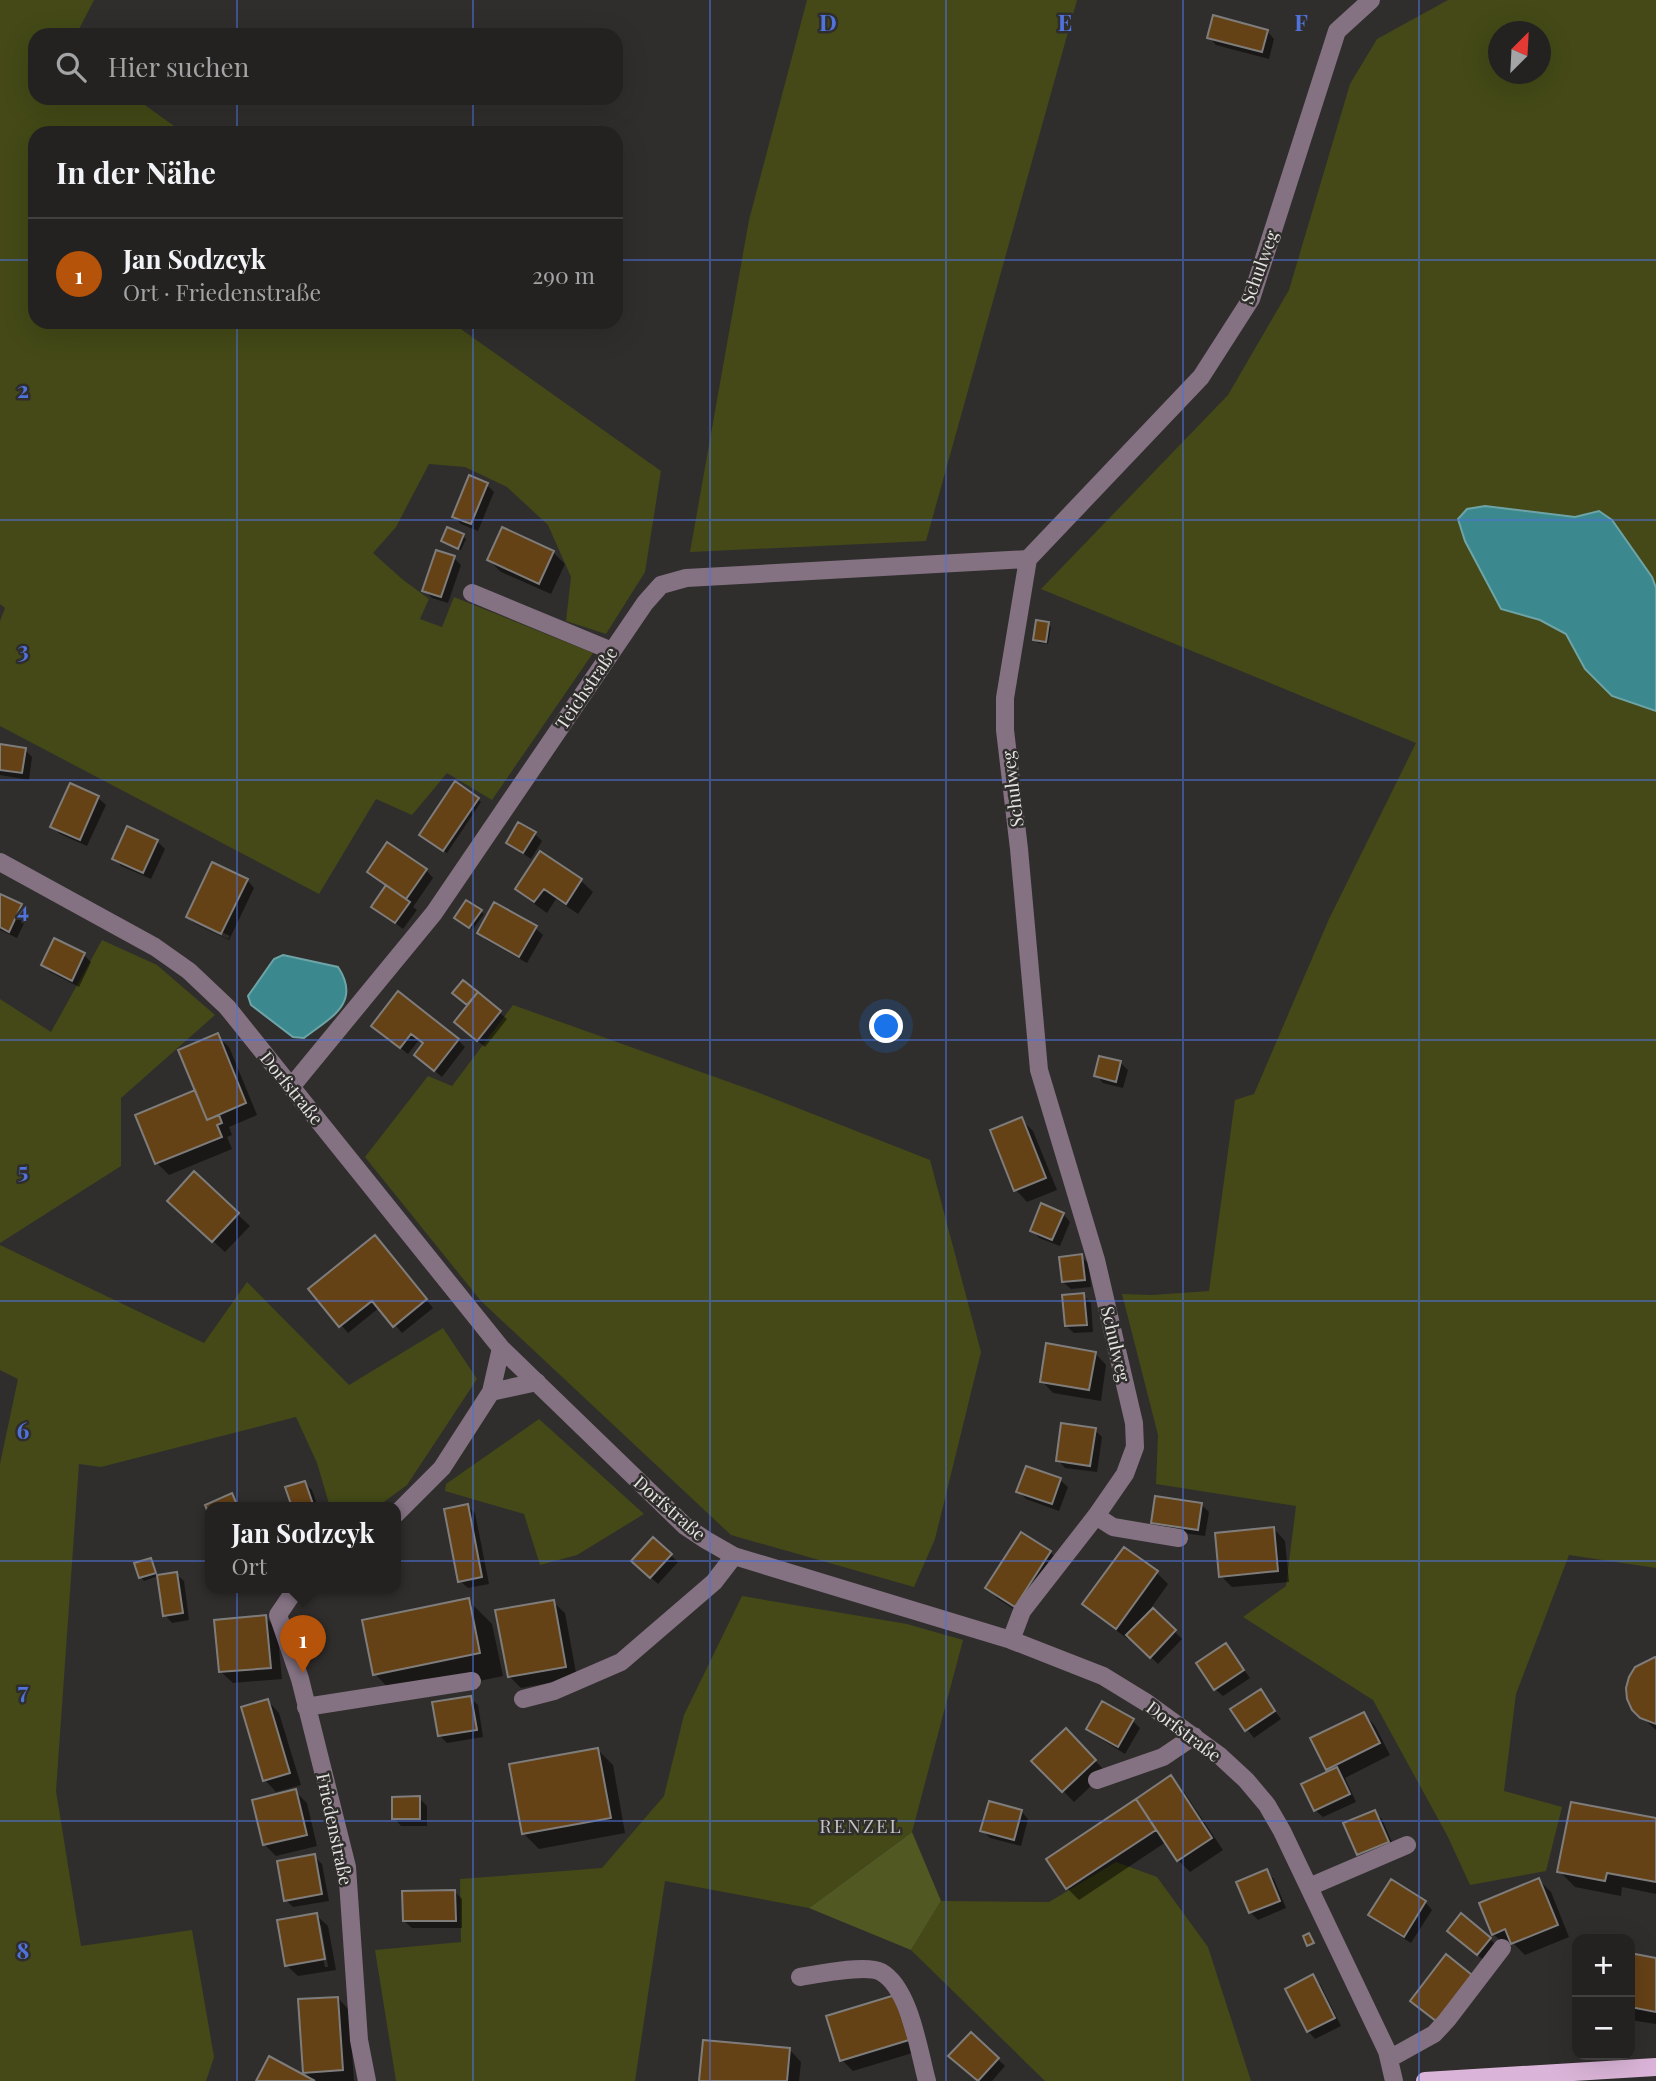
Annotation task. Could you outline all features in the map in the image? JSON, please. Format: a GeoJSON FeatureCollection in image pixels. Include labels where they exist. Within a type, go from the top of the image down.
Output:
{"type":"FeatureCollection","features":[{"type":"Feature","properties":{"kind":"main road"},"geometry":{"type":"LineString","coordinates":[[1425,2081],[1656,2067]]}},
{"type":"Feature","properties":{"kind":"street","name":"Schulweg"},"geometry":{"type":"LineString","coordinates":[[1011,1640],[1022,1611],[1125,1474],[1135,1447],[1134,1423],[1096,1260],[1037,1057],[1019,849],[1005,730],[1005,698],[1028,559],[1201,377],[1251,299],[1337,31],[1371,0]]}},
{"type":"Feature","properties":{"kind":"street","name":"Teichstraße"},"geometry":{"type":"LineString","coordinates":[[291,1087],[434,913],[645,603],[661,585],[686,578],[1028,559]]}},
{"type":"Feature","properties":{"kind":"street"},"geometry":{"type":"LineString","coordinates":[[472,593],[612,651]]}},
{"type":"Feature","properties":{"kind":"street","name":"Dorfstraße"},"geometry":{"type":"LineString","coordinates":[[0,862],[155,947],[189,971],[227,1007],[501,1348],[685,1526],[734,1556],[1011,1640],[1085,1669],[1126,1688],[1194,1736],[1246,1780],[1267,1805],[1310,1887],[1389,2059],[1394,2081]]}},
{"type":"Feature","properties":{"kind":"street"},"geometry":{"type":"LineString","coordinates":[[401,1509],[442,1468],[491,1392],[501,1348]]}},
{"type":"Feature","properties":{"kind":"street"},"geometry":{"type":"LineString","coordinates":[[491,1392],[537,1382]]}},
{"type":"Feature","properties":{"kind":"street"},"geometry":{"type":"LineString","coordinates":[[1096,1516],[1113,1527],[1179,1538]]}},
{"type":"Feature","properties":{"kind":"street"},"geometry":{"type":"LineString","coordinates":[[523,1699],[554,1691],[621,1662],[715,1583],[734,1556]]}},
{"type":"Feature","properties":{"kind":"street","name":"Friedenstraße"},"geometry":{"type":"LineString","coordinates":[[293,1593],[278,1615],[300,1678],[347,1867],[359,2040],[367,2081]]}},
{"type":"Feature","properties":{"kind":"street"},"geometry":{"type":"LineString","coordinates":[[306,1707],[472,1681]]}},
{"type":"Feature","properties":{"kind":"street"},"geometry":{"type":"LineString","coordinates":[[1097,1780],[1163,1757],[1194,1736]]}},
{"type":"Feature","properties":{"kind":"street"},"geometry":{"type":"LineString","coordinates":[[1310,1887],[1407,1844]]}},
{"type":"Feature","properties":{"kind":"street"},"geometry":{"type":"LineString","coordinates":[[1389,2059],[1434,2034],[1502,1948]]}},
{"type":"Feature","properties":{"kind":"street"},"geometry":{"type":"LineString","coordinates":[[800,1977],[844,1970],[880,1971],[897,1986],[910,2017],[927,2081]]}},
{"type":"Feature","properties":{"kind":"green space"},"geometry":{"type":"Polygon","coordinates":[[[0,0],[94,0],[80,28],[28,28],[28,105],[145,105],[174,126],[28,126],[28,329],[461,329],[661,471],[645,572],[606,634],[566,621],[571,577],[548,525],[507,487],[465,467],[429,464],[396,527],[373,553],[429,599],[420,619],[442,627],[454,597],[593,653],[492,800],[447,773],[412,815],[376,799],[319,894],[0,726],[0,621],[5,608],[0,604],[0,0]]]}},
{"type":"Feature","properties":{"kind":"green space"},"geometry":{"type":"Polygon","coordinates":[[[807,0],[1077,0],[926,541],[690,552],[749,220],[807,0]]]}},
{"type":"Feature","properties":{"kind":"green space"},"geometry":{"type":"Polygon","coordinates":[[[1448,0],[1656,0],[1656,1568],[1569,1555],[1516,1694],[1504,1791],[1562,1807],[1546,1871],[1470,1885],[1448,1837],[1373,1700],[1243,1617],[1286,1586],[1296,1506],[1156,1484],[1158,1435],[1122,1294],[1209,1291],[1235,1100],[1254,1094],[1329,919],[1416,743],[1041,589],[1228,395],[1289,290],[1350,84],[1377,39],[1448,0]]]}},
{"type":"Feature","properties":{"kind":"green space"},"geometry":{"type":"Polygon","coordinates":[[[102,940],[157,965],[215,1015],[121,1098],[121,1166],[0,1243],[0,999],[51,1032],[102,940]]]}},
{"type":"Feature","properties":{"kind":"green space"},"geometry":{"type":"Polygon","coordinates":[[[513,1005],[757,1092],[930,1160],[981,1352],[935,1539],[914,1587],[731,1535],[481,1301],[365,1157],[428,1076],[452,1086],[513,1005]]]}},
{"type":"Feature","properties":{"kind":"green space"},"geometry":{"type":"Polygon","coordinates":[[[0,1245],[204,1343],[247,1282],[349,1385],[443,1328],[477,1379],[407,1485],[384,1502],[329,1502],[317,1463],[296,1417],[101,1467],[79,1464],[56,1791],[81,1946],[192,1930],[214,2057],[206,2081],[0,2081],[0,1464],[18,1379],[0,1370],[0,1245]]]}},
{"type":"Feature","properties":{"kind":"green space"},"geometry":{"type":"Polygon","coordinates":[[[539,1419],[644,1514],[577,1555],[540,1565],[524,1514],[445,1491],[446,1484],[539,1419]]]}},
{"type":"Feature","properties":{"kind":"green space"},"geometry":{"type":"Polygon","coordinates":[[[742,1596],[907,1624],[963,1640],[912,1832],[809,1908],[665,1881],[635,2081],[396,2081],[375,1950],[461,1942],[460,1879],[602,1868],[664,1796],[684,1715],[742,1596]]]}},
{"type":"Feature","properties":{"kind":"green space"},"geometry":{"type":"Polygon","coordinates":[[[912,1832],[941,1901],[911,1950],[809,1908],[912,1832]]]}},
{"type":"Feature","properties":{"kind":"green space"},"geometry":{"type":"Polygon","coordinates":[[[1116,1862],[1157,1877],[1208,1947],[1251,2081],[1045,2081],[911,1950],[941,1901],[1049,1902],[1116,1862]]]}},
{"type":"Feature","properties":{"kind":"water"},"geometry":{"type":"Polygon","coordinates":[[[1485,506],[1575,517],[1599,511],[1612,520],[1652,577],[1656,588],[1656,711],[1612,696],[1585,669],[1566,634],[1540,620],[1501,609],[1465,541],[1458,519],[1467,509],[1485,506]]]}},
{"type":"Feature","properties":{"kind":"water"},"geometry":{"type":"Polygon","coordinates":[[[283,955],[338,967],[344,980],[345,1000],[340,1008],[304,1038],[293,1037],[251,1005],[248,996],[274,959],[283,955]]]}},
{"type":"Feature","properties":{"kind":"building"},"geometry":{"type":"Polygon","coordinates":[[[1213,15],[1268,30],[1262,52],[1207,38],[1213,15]]]}},
{"type":"Feature","properties":{"kind":"building"},"geometry":{"type":"Polygon","coordinates":[[[469,475],[488,483],[471,524],[452,517],[469,475]]]}},
{"type":"Feature","properties":{"kind":"building"},"geometry":{"type":"Polygon","coordinates":[[[447,527],[464,534],[458,549],[441,541],[447,527]]]}},
{"type":"Feature","properties":{"kind":"building"},"geometry":{"type":"Polygon","coordinates":[[[502,527],[554,551],[539,584],[487,560],[502,527]]]}},
{"type":"Feature","properties":{"kind":"building"},"geometry":{"type":"Polygon","coordinates":[[[436,550],[455,556],[441,597],[422,591],[436,550]]]}},
{"type":"Feature","properties":{"kind":"building"},"geometry":{"type":"Polygon","coordinates":[[[1036,620],[1049,622],[1046,642],[1033,640],[1036,620]]]}},
{"type":"Feature","properties":{"kind":"building"},"geometry":{"type":"Polygon","coordinates":[[[0,744],[26,748],[22,773],[0,770],[0,744]]]}},
{"type":"Feature","properties":{"kind":"building"},"geometry":{"type":"Polygon","coordinates":[[[455,781],[479,798],[443,851],[419,835],[455,781]]]}},
{"type":"Feature","properties":{"kind":"building"},"geometry":{"type":"Polygon","coordinates":[[[70,783],[99,796],[80,840],[50,827],[70,783]]]}},
{"type":"Feature","properties":{"kind":"building"},"geometry":{"type":"Polygon","coordinates":[[[518,822],[536,832],[523,853],[506,843],[518,822]]]}},
{"type":"Feature","properties":{"kind":"building"},"geometry":{"type":"Polygon","coordinates":[[[127,826],[158,840],[143,873],[112,859],[127,826]]]}},
{"type":"Feature","properties":{"kind":"building"},"geometry":{"type":"Polygon","coordinates":[[[387,842],[427,869],[406,899],[367,872],[387,842]]]}},
{"type":"Feature","properties":{"kind":"building"},"geometry":{"type":"Polygon","coordinates":[[[540,851],[582,879],[566,904],[544,889],[534,902],[515,889],[540,851]]]}},
{"type":"Feature","properties":{"kind":"building"},"geometry":{"type":"Polygon","coordinates":[[[212,862],[248,879],[221,934],[186,917],[212,862]]]}},
{"type":"Feature","properties":{"kind":"building"},"geometry":{"type":"Polygon","coordinates":[[[386,885],[410,902],[395,923],[371,907],[386,885]]]}},
{"type":"Feature","properties":{"kind":"building"},"geometry":{"type":"Polygon","coordinates":[[[0,894],[22,904],[9,932],[0,927],[0,894]]]}},
{"type":"Feature","properties":{"kind":"building"},"geometry":{"type":"Polygon","coordinates":[[[466,900],[482,910],[469,928],[454,918],[466,900]]]}},
{"type":"Feature","properties":{"kind":"building"},"geometry":{"type":"Polygon","coordinates":[[[494,902],[537,926],[519,957],[477,933],[494,902]]]}},
{"type":"Feature","properties":{"kind":"building"},"geometry":{"type":"Polygon","coordinates":[[[54,938],[85,953],[72,981],[41,965],[54,938]]]}},
{"type":"Feature","properties":{"kind":"building"},"geometry":{"type":"Polygon","coordinates":[[[463,980],[478,992],[467,1005],[452,993],[463,980]]]}},
{"type":"Feature","properties":{"kind":"building"},"geometry":{"type":"Polygon","coordinates":[[[398,991],[459,1039],[434,1071],[414,1055],[423,1043],[411,1034],[400,1048],[371,1026],[398,991]]]}},
{"type":"Feature","properties":{"kind":"building"},"geometry":{"type":"Polygon","coordinates":[[[478,992],[501,1011],[477,1041],[454,1022],[478,992]]]}},
{"type":"Feature","properties":{"kind":"building"},"geometry":{"type":"Polygon","coordinates":[[[218,1033],[246,1103],[207,1120],[178,1050],[218,1033]]]}},
{"type":"Feature","properties":{"kind":"building"},"geometry":{"type":"Polygon","coordinates":[[[1099,1056],[1121,1061],[1116,1082],[1094,1076],[1099,1056]]]}},
{"type":"Feature","properties":{"kind":"building"},"geometry":{"type":"Polygon","coordinates":[[[195,1090],[207,1120],[219,1115],[222,1123],[217,1125],[222,1137],[155,1164],[135,1115],[195,1090]]]}},
{"type":"Feature","properties":{"kind":"building"},"geometry":{"type":"Polygon","coordinates":[[[1022,1117],[1046,1178],[1014,1191],[990,1130],[1022,1117]]]}},
{"type":"Feature","properties":{"kind":"building"},"geometry":{"type":"Polygon","coordinates":[[[194,1171],[239,1213],[212,1242],[167,1201],[194,1171]]]}},
{"type":"Feature","properties":{"kind":"building"},"geometry":{"type":"Polygon","coordinates":[[[1041,1203],[1064,1213],[1052,1240],[1030,1231],[1041,1203]]]}},
{"type":"Feature","properties":{"kind":"building"},"geometry":{"type":"Polygon","coordinates":[[[375,1235],[427,1299],[393,1327],[372,1301],[339,1327],[308,1289],[375,1235]]]}},
{"type":"Feature","properties":{"kind":"building"},"geometry":{"type":"Polygon","coordinates":[[[1082,1254],[1085,1280],[1062,1282],[1059,1257],[1082,1254]]]}},
{"type":"Feature","properties":{"kind":"building"},"geometry":{"type":"Polygon","coordinates":[[[1084,1293],[1087,1325],[1065,1326],[1062,1295],[1084,1293]]]}},
{"type":"Feature","properties":{"kind":"building"},"geometry":{"type":"Polygon","coordinates":[[[1046,1343],[1096,1352],[1089,1390],[1040,1382],[1046,1343]]]}},
{"type":"Feature","properties":{"kind":"building"},"geometry":{"type":"Polygon","coordinates":[[[1061,1423],[1096,1428],[1090,1466],[1056,1461],[1061,1423]]]}},
{"type":"Feature","properties":{"kind":"building"},"geometry":{"type":"Polygon","coordinates":[[[1026,1466],[1061,1478],[1052,1504],[1016,1492],[1026,1466]]]}},
{"type":"Feature","properties":{"kind":"building"},"geometry":{"type":"Polygon","coordinates":[[[305,1481],[312,1502],[290,1502],[285,1487],[305,1481]]]}},
{"type":"Feature","properties":{"kind":"building"},"geometry":{"type":"Polygon","coordinates":[[[232,1493],[236,1502],[212,1502],[232,1493]]]}},
{"type":"Feature","properties":{"kind":"building"},"geometry":{"type":"Polygon","coordinates":[[[1155,1496],[1202,1503],[1198,1530],[1151,1523],[1155,1496]]]}},
{"type":"Feature","properties":{"kind":"building"},"geometry":{"type":"Polygon","coordinates":[[[468,1504],[482,1577],[458,1582],[444,1509],[468,1504]]]}},
{"type":"Feature","properties":{"kind":"building"},"geometry":{"type":"Polygon","coordinates":[[[1274,1527],[1278,1571],[1219,1577],[1215,1533],[1274,1527]]]}},
{"type":"Feature","properties":{"kind":"building"},"geometry":{"type":"Polygon","coordinates":[[[1021,1532],[1051,1551],[1015,1607],[985,1588],[1021,1532]]]}},
{"type":"Feature","properties":{"kind":"building"},"geometry":{"type":"Polygon","coordinates":[[[653,1537],[672,1554],[650,1578],[631,1561],[653,1537]]]}},
{"type":"Feature","properties":{"kind":"building"},"geometry":{"type":"Polygon","coordinates":[[[1124,1547],[1158,1571],[1116,1629],[1082,1604],[1124,1547]]]}},
{"type":"Feature","properties":{"kind":"building"},"geometry":{"type":"Polygon","coordinates":[[[151,1558],[156,1573],[139,1578],[134,1563],[151,1558]]]}},
{"type":"Feature","properties":{"kind":"building"},"geometry":{"type":"Polygon","coordinates":[[[177,1572],[183,1613],[163,1616],[157,1575],[177,1572]]]}},
{"type":"Feature","properties":{"kind":"building"},"geometry":{"type":"Polygon","coordinates":[[[469,1598],[480,1653],[373,1675],[362,1620],[469,1598]]]}},
{"type":"Feature","properties":{"kind":"building"},"geometry":{"type":"Polygon","coordinates":[[[554,1600],[566,1667],[508,1677],[495,1610],[554,1600]]]}},
{"type":"Feature","properties":{"kind":"building"},"geometry":{"type":"Polygon","coordinates":[[[1153,1608],[1176,1630],[1150,1658],[1126,1635],[1153,1608]]]}},
{"type":"Feature","properties":{"kind":"building"},"geometry":{"type":"Polygon","coordinates":[[[266,1615],[271,1668],[219,1672],[214,1620],[266,1615]]]}},
{"type":"Feature","properties":{"kind":"building"},"geometry":{"type":"Polygon","coordinates":[[[1226,1643],[1244,1670],[1214,1690],[1196,1663],[1226,1643]]]}},
{"type":"Feature","properties":{"kind":"building"},"geometry":{"type":"Polygon","coordinates":[[[1656,1657],[1656,1724],[1640,1718],[1632,1710],[1626,1688],[1635,1667],[1656,1657]]]}},
{"type":"Feature","properties":{"kind":"building"},"geometry":{"type":"Polygon","coordinates":[[[1261,1689],[1275,1711],[1245,1731],[1230,1709],[1261,1689]]]}},
{"type":"Feature","properties":{"kind":"building"},"geometry":{"type":"Polygon","coordinates":[[[471,1696],[477,1730],[438,1736],[432,1702],[471,1696]]]}},
{"type":"Feature","properties":{"kind":"building"},"geometry":{"type":"Polygon","coordinates":[[[268,1699],[290,1773],[263,1781],[241,1707],[268,1699]]]}},
{"type":"Feature","properties":{"kind":"building"},"geometry":{"type":"Polygon","coordinates":[[[1102,1701],[1134,1719],[1118,1747],[1086,1729],[1102,1701]]]}},
{"type":"Feature","properties":{"kind":"building"},"geometry":{"type":"Polygon","coordinates":[[[1364,1712],[1380,1743],[1326,1770],[1310,1738],[1364,1712]]]}},
{"type":"Feature","properties":{"kind":"building"},"geometry":{"type":"Polygon","coordinates":[[[1066,1728],[1096,1760],[1062,1792],[1031,1761],[1066,1728]]]}},
{"type":"Feature","properties":{"kind":"building"},"geometry":{"type":"Polygon","coordinates":[[[598,1748],[611,1818],[522,1834],[509,1764],[598,1748]]]}},
{"type":"Feature","properties":{"kind":"building"},"geometry":{"type":"Polygon","coordinates":[[[1337,1767],[1350,1794],[1314,1811],[1301,1784],[1337,1767]]]}},
{"type":"Feature","properties":{"kind":"building"},"geometry":{"type":"Polygon","coordinates":[[[1171,1775],[1212,1838],[1177,1861],[1136,1799],[1171,1775]]]}},
{"type":"Feature","properties":{"kind":"building"},"geometry":{"type":"Polygon","coordinates":[[[296,1789],[307,1835],[263,1845],[252,1800],[296,1789]]]}},
{"type":"Feature","properties":{"kind":"building"},"geometry":{"type":"Polygon","coordinates":[[[420,1796],[420,1819],[392,1819],[392,1797],[420,1796]]]}},
{"type":"Feature","properties":{"kind":"building"},"geometry":{"type":"Polygon","coordinates":[[[1136,1799],[1156,1830],[1066,1889],[1046,1859],[1136,1799]]]}},
{"type":"Feature","properties":{"kind":"building"},"geometry":{"type":"Polygon","coordinates":[[[989,1801],[1022,1810],[1014,1840],[980,1831],[989,1801]]]}},
{"type":"Feature","properties":{"kind":"building"},"geometry":{"type":"Polygon","coordinates":[[[1571,1802],[1656,1818],[1656,1882],[1607,1873],[1605,1881],[1557,1872],[1571,1802]]]}},
{"type":"Feature","properties":{"kind":"building"},"geometry":{"type":"Polygon","coordinates":[[[1375,1810],[1389,1842],[1357,1855],[1343,1823],[1375,1810]]]}},
{"type":"Feature","properties":{"kind":"building"},"geometry":{"type":"Polygon","coordinates":[[[315,1854],[322,1894],[284,1901],[277,1861],[315,1854]]]}},
{"type":"Feature","properties":{"kind":"building"},"geometry":{"type":"Polygon","coordinates":[[[1267,1869],[1280,1901],[1249,1913],[1236,1882],[1267,1869]]]}},
{"type":"Feature","properties":{"kind":"building"},"geometry":{"type":"Polygon","coordinates":[[[1539,1878],[1558,1925],[1511,1944],[1505,1929],[1492,1935],[1479,1903],[1539,1878]]]}},
{"type":"Feature","properties":{"kind":"building"},"geometry":{"type":"Polygon","coordinates":[[[1391,1879],[1426,1901],[1404,1937],[1368,1915],[1391,1879]]]}},
{"type":"Feature","properties":{"kind":"building"},"geometry":{"type":"Polygon","coordinates":[[[455,1890],[456,1921],[403,1921],[402,1891],[455,1890]]]}},
{"type":"Feature","properties":{"kind":"building"},"geometry":{"type":"Polygon","coordinates":[[[317,1913],[325,1959],[285,1966],[277,1920],[317,1913]]]}},
{"type":"Feature","properties":{"kind":"building"},"geometry":{"type":"Polygon","coordinates":[[[1461,1913],[1491,1938],[1477,1955],[1447,1931],[1461,1913]]]}},
{"type":"Feature","properties":{"kind":"building"},"geometry":{"type":"Polygon","coordinates":[[[1309,1933],[1314,1943],[1307,1946],[1303,1936],[1309,1933]]]}},
{"type":"Feature","properties":{"kind":"building"},"geometry":{"type":"Polygon","coordinates":[[[1446,1954],[1472,1975],[1436,2021],[1410,2001],[1446,1954]]]}},
{"type":"Feature","properties":{"kind":"building"},"geometry":{"type":"Polygon","coordinates":[[[1635,1954],[1656,1958],[1656,2012],[1635,2008],[1635,1954]]]}},
{"type":"Feature","properties":{"kind":"building"},"geometry":{"type":"Polygon","coordinates":[[[1313,1974],[1335,2018],[1307,2032],[1285,1989],[1313,1974]]]}},
{"type":"Feature","properties":{"kind":"building"},"geometry":{"type":"Polygon","coordinates":[[[895,1995],[909,2040],[840,2061],[826,2016],[895,1995]]]}},
{"type":"Feature","properties":{"kind":"building"},"geometry":{"type":"Polygon","coordinates":[[[338,1997],[343,2070],[303,2073],[298,1999],[338,1997]]]}},
{"type":"Feature","properties":{"kind":"building"},"geometry":{"type":"Polygon","coordinates":[[[971,2032],[999,2058],[978,2081],[948,2056],[971,2032]]]}},
{"type":"Feature","properties":{"kind":"building"},"geometry":{"type":"Polygon","coordinates":[[[703,2040],[790,2048],[787,2081],[699,2081],[703,2040]]]}},
{"type":"Feature","properties":{"kind":"building"},"geometry":{"type":"Polygon","coordinates":[[[269,2056],[315,2081],[256,2081],[269,2056]]]}},
{"type":"Feature","properties":{"kind":"place","name":"Jan Sodzcyk"},"geometry":{"type":"Point","coordinates":[303,1673]}},
{"type":"Feature","properties":{"kind":"district","name":"RENZEL"},"geometry":{"type":"Point","coordinates":[861,1825]}}]}
